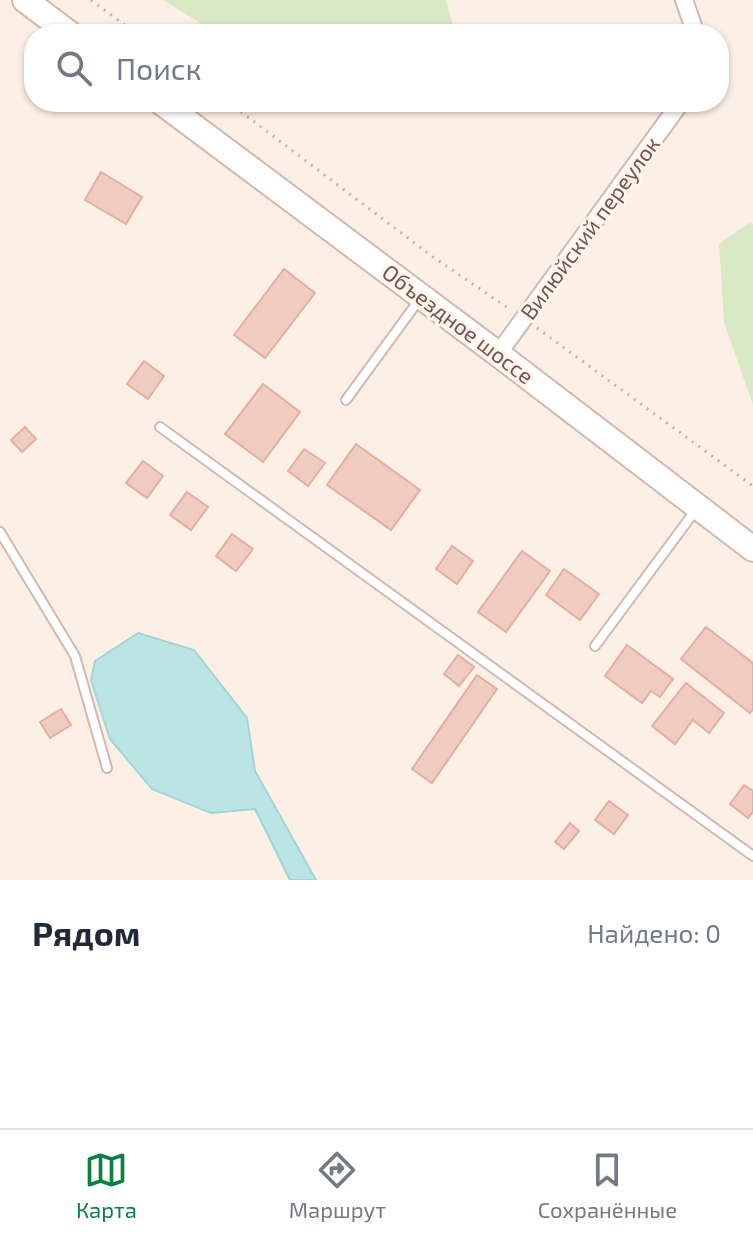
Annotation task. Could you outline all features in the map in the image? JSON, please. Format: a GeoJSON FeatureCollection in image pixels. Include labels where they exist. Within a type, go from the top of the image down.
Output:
{"type":"FeatureCollection","features":[{"type":"Feature","properties":{"kind":"main road"},"geometry":{"type":"LineString","coordinates":[[25,0],[57,24]]}},
{"type":"Feature","properties":{"kind":"main road","name":"Объездное шоссе"},"geometry":{"type":"LineString","coordinates":[[174,112],[753,549]]}},
{"type":"Feature","properties":{"kind":"street"},"geometry":{"type":"LineString","coordinates":[[684,0],[692,24]]}},
{"type":"Feature","properties":{"kind":"street","name":"Вилюйский переулок"},"geometry":{"type":"LineString","coordinates":[[498,354],[674,112]]}},
{"type":"Feature","properties":{"kind":"lane"},"geometry":{"type":"LineString","coordinates":[[346,400],[421,296]]}},
{"type":"Feature","properties":{"kind":"lane"},"geometry":{"type":"LineString","coordinates":[[160,427],[753,856]]}},
{"type":"Feature","properties":{"kind":"lane"},"geometry":{"type":"LineString","coordinates":[[595,646],[698,507]]}},
{"type":"Feature","properties":{"kind":"lane"},"geometry":{"type":"LineString","coordinates":[[0,532],[75,656],[107,768]]}},
{"type":"Feature","properties":{"kind":"path"},"geometry":{"type":"LineString","coordinates":[[91,0],[123,24]]}},
{"type":"Feature","properties":{"kind":"path"},"geometry":{"type":"LineString","coordinates":[[241,112],[433,257],[524,319],[753,486]]}},
{"type":"Feature","properties":{"kind":"green space"},"geometry":{"type":"Polygon","coordinates":[[[163,0],[446,0],[452,24],[202,24],[163,0]]]}},
{"type":"Feature","properties":{"kind":"green space"},"geometry":{"type":"Polygon","coordinates":[[[749,223],[753,224],[753,405],[724,322],[719,244],[749,223]]]}},
{"type":"Feature","properties":{"kind":"water"},"geometry":{"type":"Polygon","coordinates":[[[138,633],[194,650],[247,718],[255,771],[316,880],[290,880],[255,809],[211,813],[152,789],[110,739],[91,680],[95,661],[138,633]]]}},
{"type":"Feature","properties":{"kind":"building"},"geometry":{"type":"Polygon","coordinates":[[[101,172],[142,197],[126,224],[85,200],[101,172]]]}},
{"type":"Feature","properties":{"kind":"building"},"geometry":{"type":"Polygon","coordinates":[[[284,269],[315,293],[265,358],[234,335],[284,269]]]}},
{"type":"Feature","properties":{"kind":"building"},"geometry":{"type":"Polygon","coordinates":[[[144,361],[164,376],[148,399],[127,384],[144,361]]]}},
{"type":"Feature","properties":{"kind":"building"},"geometry":{"type":"Polygon","coordinates":[[[263,384],[300,412],[263,462],[225,434],[263,384]]]}},
{"type":"Feature","properties":{"kind":"building"},"geometry":{"type":"Polygon","coordinates":[[[25,427],[36,439],[22,452],[11,440],[25,427]]]}},
{"type":"Feature","properties":{"kind":"building"},"geometry":{"type":"Polygon","coordinates":[[[356,444],[420,490],[391,530],[327,485],[356,444]]]}},
{"type":"Feature","properties":{"kind":"building"},"geometry":{"type":"Polygon","coordinates":[[[304,449],[325,463],[308,486],[288,471],[304,449]]]}},
{"type":"Feature","properties":{"kind":"building"},"geometry":{"type":"Polygon","coordinates":[[[143,461],[163,476],[147,498],[126,483],[143,461]]]}},
{"type":"Feature","properties":{"kind":"building"},"geometry":{"type":"Polygon","coordinates":[[[187,492],[208,507],[191,530],[170,515],[187,492]]]}},
{"type":"Feature","properties":{"kind":"building"},"geometry":{"type":"Polygon","coordinates":[[[232,534],[253,549],[236,571],[216,556],[232,534]]]}},
{"type":"Feature","properties":{"kind":"building"},"geometry":{"type":"Polygon","coordinates":[[[452,546],[473,561],[457,584],[436,569],[452,546]]]}},
{"type":"Feature","properties":{"kind":"building"},"geometry":{"type":"Polygon","coordinates":[[[522,551],[550,571],[506,632],[478,612],[522,551]]]}},
{"type":"Feature","properties":{"kind":"building"},"geometry":{"type":"Polygon","coordinates":[[[564,569],[599,594],[580,620],[546,595],[564,569]]]}},
{"type":"Feature","properties":{"kind":"building"},"geometry":{"type":"Polygon","coordinates":[[[706,627],[753,663],[753,709],[750,713],[681,659],[706,627]]]}},
{"type":"Feature","properties":{"kind":"building"},"geometry":{"type":"Polygon","coordinates":[[[627,645],[673,679],[660,697],[651,691],[642,703],[605,676],[627,645]]]}},
{"type":"Feature","properties":{"kind":"building"},"geometry":{"type":"Polygon","coordinates":[[[458,655],[474,667],[459,686],[444,674],[458,655]]]}},
{"type":"Feature","properties":{"kind":"building"},"geometry":{"type":"Polygon","coordinates":[[[477,675],[497,689],[432,783],[412,769],[477,675]]]}},
{"type":"Feature","properties":{"kind":"building"},"geometry":{"type":"Polygon","coordinates":[[[686,683],[724,713],[709,733],[693,720],[675,744],[652,726],[686,683]]]}},
{"type":"Feature","properties":{"kind":"building"},"geometry":{"type":"Polygon","coordinates":[[[61,709],[71,725],[50,738],[40,722],[61,709]]]}},
{"type":"Feature","properties":{"kind":"building"},"geometry":{"type":"Polygon","coordinates":[[[744,785],[753,791],[753,812],[748,818],[730,804],[744,785]]]}},
{"type":"Feature","properties":{"kind":"building"},"geometry":{"type":"Polygon","coordinates":[[[609,801],[628,815],[614,834],[595,820],[609,801]]]}},
{"type":"Feature","properties":{"kind":"building"},"geometry":{"type":"Polygon","coordinates":[[[570,823],[579,831],[564,849],[555,842],[570,823]]]}}]}
